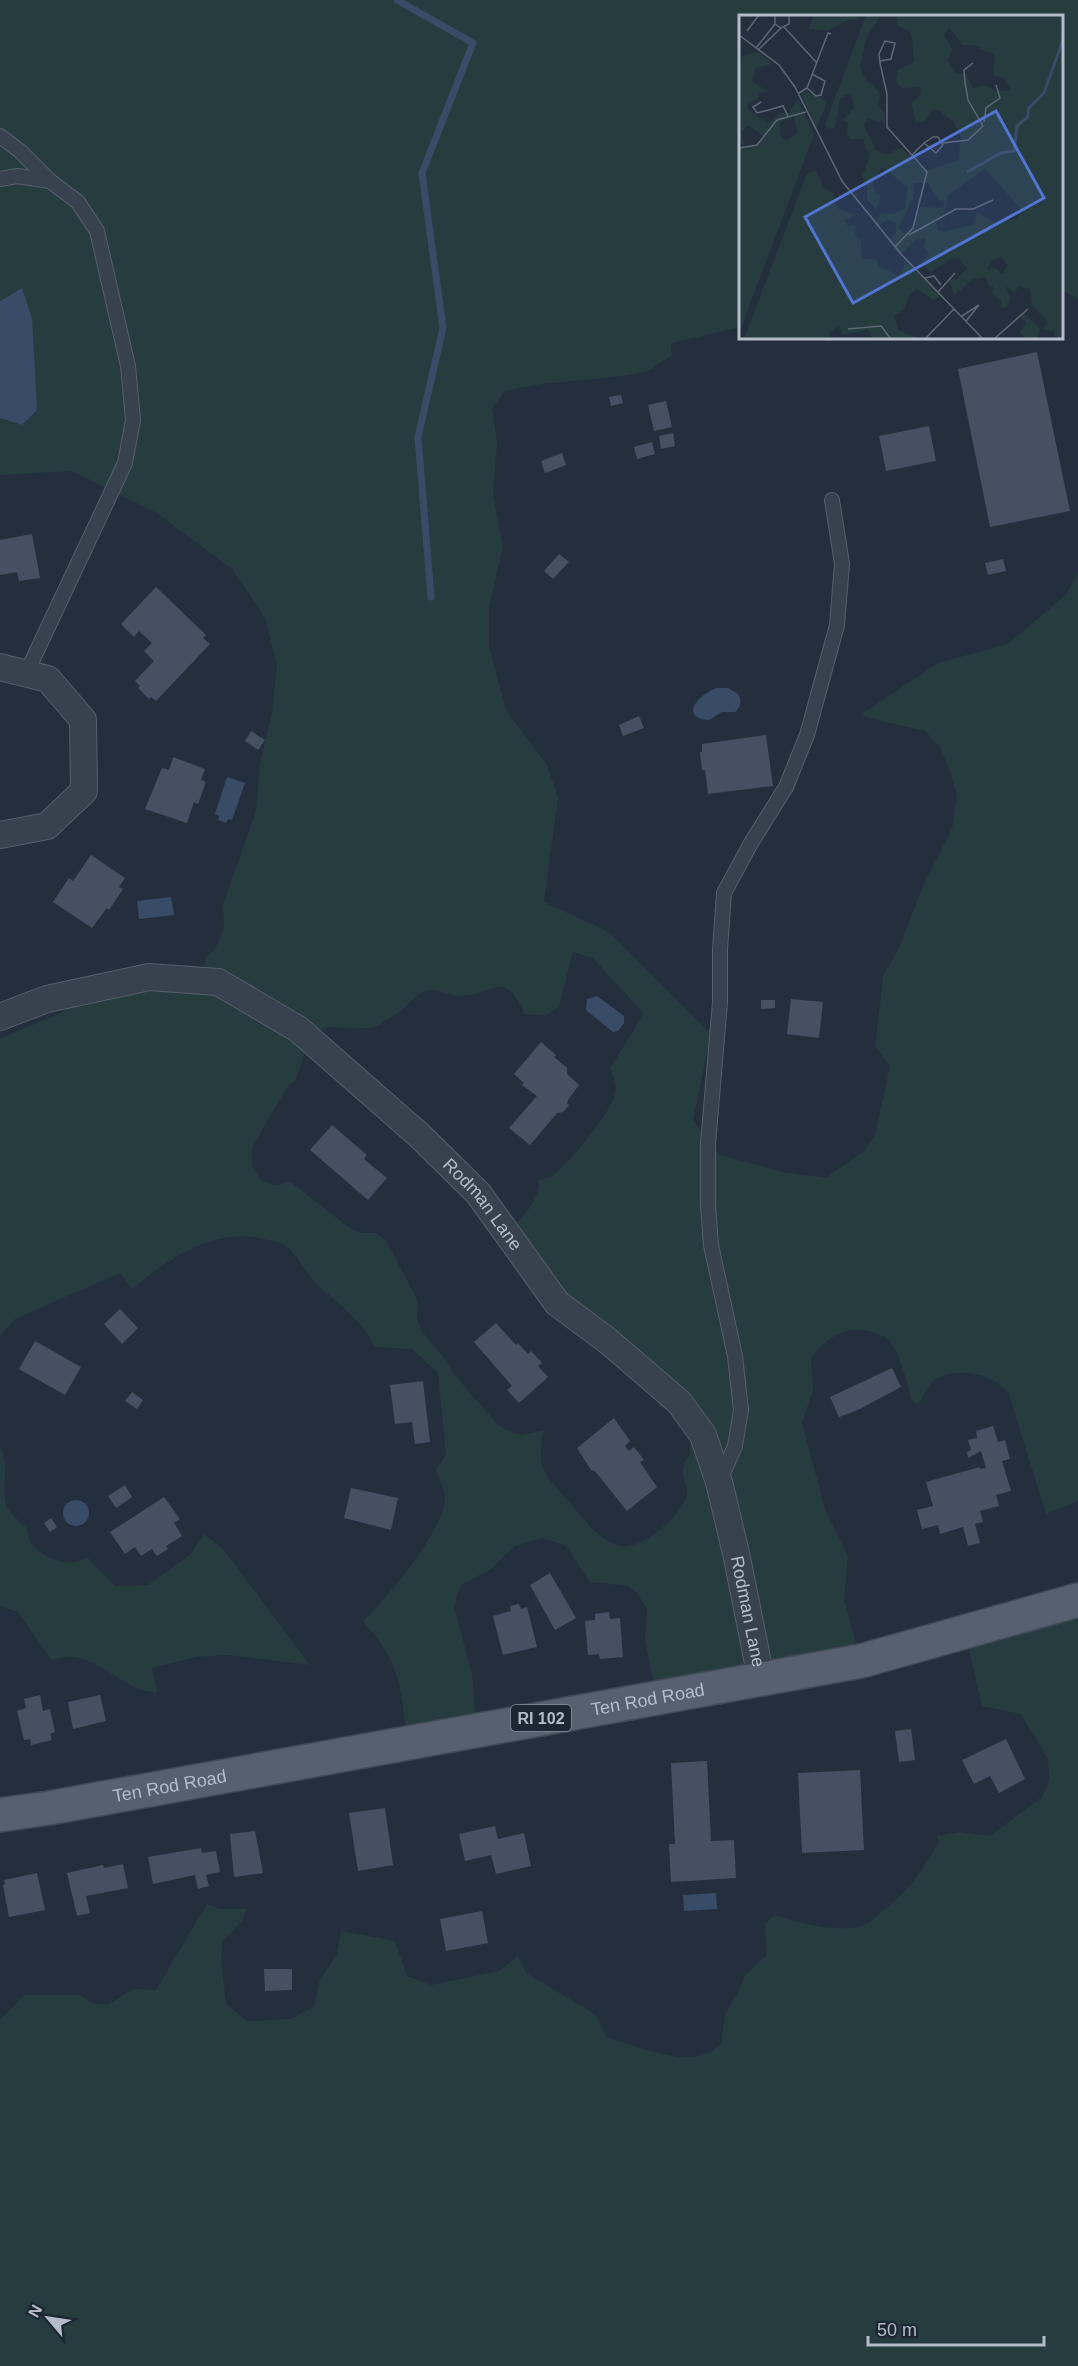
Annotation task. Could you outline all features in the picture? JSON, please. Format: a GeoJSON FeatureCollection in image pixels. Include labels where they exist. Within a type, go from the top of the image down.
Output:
{"type":"FeatureCollection","features":[{"type":"Feature","properties":{"kind":"main road","name":"Ten Rod Road"},"geometry":{"type":"LineString","coordinates":[[0,1815],[861,1661],[1078,1600]]}},
{"type":"Feature","properties":{"kind":"street"},"geometry":{"type":"LineString","coordinates":[[0,668],[48,679],[83,720],[84,791],[47,826],[0,835]]}},
{"type":"Feature","properties":{"kind":"street","name":"Rodman Lane"},"geometry":{"type":"LineString","coordinates":[[0,1017],[46,999],[149,977],[218,982],[298,1029],[420,1136],[478,1193],[557,1303],[608,1341],[679,1402],[703,1435],[719,1482],[736,1553],[761,1678]]}},
{"type":"Feature","properties":{"kind":"lane"},"geometry":{"type":"LineString","coordinates":[[0,136],[21,151],[50,181],[78,202],[97,231],[128,366],[133,420],[125,463],[26,674]]}},
{"type":"Feature","properties":{"kind":"lane"},"geometry":{"type":"LineString","coordinates":[[0,179],[17,176],[50,181]]}},
{"type":"Feature","properties":{"kind":"lane"},"geometry":{"type":"LineString","coordinates":[[719,1482],[735,1446],[741,1410],[735,1356],[711,1245],[708,1205],[708,1144],[720,1002],[720,950],[724,893],[751,843],[786,787],[807,735],[816,705],[837,625],[842,564],[832,500]]}},
{"type":"Feature","properties":{"kind":"green space"},"geometry":{"type":"Polygon","coordinates":[[[0,0],[1078,0],[1078,299],[1063,291],[1063,15],[739,15],[739,327],[671,343],[672,356],[644,372],[609,378],[540,384],[505,391],[492,408],[497,443],[493,493],[503,547],[489,608],[489,646],[506,710],[547,765],[558,798],[544,902],[609,932],[711,1034],[693,1120],[720,1155],[783,1172],[826,1178],[864,1151],[875,1136],[890,1066],[875,1046],[882,978],[899,948],[923,886],[952,829],[957,796],[941,748],[925,731],[869,718],[862,714],[938,663],[1008,644],[1067,594],[1078,571],[1078,1501],[1046,1514],[1009,1394],[1003,1387],[976,1374],[955,1373],[937,1378],[931,1383],[918,1404],[912,1401],[900,1359],[888,1339],[865,1330],[847,1331],[831,1338],[811,1358],[813,1390],[802,1423],[825,1509],[848,1556],[844,1599],[861,1662],[657,1701],[645,1639],[647,1609],[637,1593],[628,1586],[590,1582],[565,1545],[542,1538],[515,1546],[491,1569],[461,1585],[454,1606],[472,1674],[477,1735],[407,1746],[404,1710],[393,1665],[386,1651],[363,1622],[411,1565],[441,1515],[445,1497],[436,1470],[446,1455],[438,1373],[412,1349],[375,1347],[364,1329],[313,1280],[289,1248],[279,1242],[249,1237],[230,1237],[195,1247],[162,1266],[132,1289],[120,1273],[15,1319],[0,1336],[0,1039],[60,1013],[94,995],[203,980],[206,958],[216,947],[222,935],[224,914],[222,907],[256,811],[260,763],[272,713],[277,665],[265,617],[232,569],[155,512],[72,471],[0,475],[0,418],[22,425],[22,288],[0,300],[0,0]],[[573,952],[559,1007],[546,1016],[524,1014],[517,999],[511,991],[504,987],[461,996],[439,991],[425,991],[397,1013],[373,1027],[327,1027],[308,1043],[296,1080],[288,1086],[252,1147],[252,1166],[261,1181],[276,1185],[291,1182],[347,1226],[360,1233],[375,1233],[386,1240],[418,1301],[417,1315],[420,1329],[444,1358],[453,1373],[498,1425],[522,1435],[544,1430],[541,1454],[548,1477],[597,1533],[619,1546],[637,1544],[647,1538],[667,1523],[682,1506],[687,1495],[683,1472],[689,1455],[688,1431],[679,1419],[659,1406],[659,1396],[570,1303],[515,1224],[532,1205],[539,1181],[552,1176],[562,1167],[590,1136],[606,1112],[616,1090],[610,1068],[644,1014],[593,958],[573,952]]]}},
{"type":"Feature","properties":{"kind":"green space"},"geometry":{"type":"Polygon","coordinates":[[[0,1447],[5,1462],[4,1494],[7,1507],[26,1528],[30,1541],[48,1557],[73,1562],[87,1557],[115,1586],[148,1585],[190,1555],[204,1534],[224,1550],[310,1665],[229,1655],[196,1657],[152,1668],[157,1693],[137,1688],[85,1660],[64,1657],[52,1660],[18,1612],[0,1606],[0,1447]]]}},
{"type":"Feature","properties":{"kind":"green space"},"geometry":{"type":"Polygon","coordinates":[[[1078,1603],[1078,2366],[0,2366],[0,2020],[24,1995],[80,1995],[94,2004],[109,2004],[134,1989],[156,1990],[207,1904],[221,1909],[247,1909],[242,1921],[223,1941],[221,1960],[226,2003],[246,2021],[291,2019],[314,2006],[320,1979],[337,1955],[341,1931],[395,1941],[407,1976],[431,1985],[499,1971],[518,1956],[526,1973],[596,2015],[606,2037],[666,2055],[690,2057],[703,2055],[721,2044],[725,2014],[737,1995],[745,1975],[767,1955],[765,1924],[775,1915],[830,1928],[852,1928],[865,1925],[899,1897],[914,1881],[939,1842],[937,1836],[960,1832],[990,1836],[1043,1796],[1049,1780],[1048,1759],[1021,1714],[982,1706],[966,1636],[1078,1603]]]}},
{"type":"Feature","properties":{"kind":"water"},"geometry":{"type":"Polygon","coordinates":[[[22,288],[32,319],[37,410],[22,425],[0,418],[0,301],[22,288]]]}},
{"type":"Feature","properties":{"kind":"water"},"geometry":{"type":"Polygon","coordinates":[[[717,688],[728,688],[738,694],[740,706],[737,710],[722,712],[709,720],[695,715],[693,710],[698,700],[717,688]]]}},
{"type":"Feature","properties":{"kind":"water"},"geometry":{"type":"Polygon","coordinates":[[[227,777],[245,783],[232,820],[228,819],[226,823],[218,820],[219,816],[215,814],[227,777]]]}},
{"type":"Feature","properties":{"kind":"water"},"geometry":{"type":"Polygon","coordinates":[[[171,897],[174,915],[139,919],[137,901],[171,897]]]}},
{"type":"Feature","properties":{"kind":"water"},"geometry":{"type":"Polygon","coordinates":[[[597,996],[624,1016],[624,1023],[618,1031],[613,1032],[586,1010],[587,999],[597,996]]]}},
{"type":"Feature","properties":{"kind":"water"},"geometry":{"type":"Polygon","coordinates":[[[76,1500],[85,1504],[89,1513],[85,1522],[76,1526],[67,1522],[63,1513],[67,1504],[76,1500]]]}},
{"type":"Feature","properties":{"kind":"water"},"geometry":{"type":"Polygon","coordinates":[[[716,1893],[717,1909],[684,1911],[683,1895],[716,1893]]]}},
{"type":"Feature","properties":{"kind":"building"},"geometry":{"type":"Polygon","coordinates":[[[1037,352],[1070,511],[990,527],[958,369],[1037,352]]]}},
{"type":"Feature","properties":{"kind":"building"},"geometry":{"type":"Polygon","coordinates":[[[621,395],[623,403],[611,406],[609,397],[621,395]]]}},
{"type":"Feature","properties":{"kind":"building"},"geometry":{"type":"Polygon","coordinates":[[[666,401],[672,427],[654,431],[648,405],[666,401]]]}},
{"type":"Feature","properties":{"kind":"building"},"geometry":{"type":"Polygon","coordinates":[[[929,426],[936,461],[886,471],[879,436],[929,426]]]}},
{"type":"Feature","properties":{"kind":"building"},"geometry":{"type":"Polygon","coordinates":[[[673,433],[675,446],[661,449],[659,436],[673,433]]]}},
{"type":"Feature","properties":{"kind":"building"},"geometry":{"type":"Polygon","coordinates":[[[652,442],[655,454],[637,459],[634,447],[652,442]]]}},
{"type":"Feature","properties":{"kind":"building"},"geometry":{"type":"Polygon","coordinates":[[[562,453],[566,465],[545,473],[541,461],[562,453]]]}},
{"type":"Feature","properties":{"kind":"building"},"geometry":{"type":"Polygon","coordinates":[[[32,534],[40,578],[19,581],[17,572],[0,575],[0,540],[32,534]]]}},
{"type":"Feature","properties":{"kind":"building"},"geometry":{"type":"Polygon","coordinates":[[[559,554],[569,562],[553,579],[544,571],[559,554]]]}},
{"type":"Feature","properties":{"kind":"building"},"geometry":{"type":"Polygon","coordinates":[[[1003,559],[1006,571],[988,575],[985,563],[1003,559]]]}},
{"type":"Feature","properties":{"kind":"building"},"geometry":{"type":"Polygon","coordinates":[[[156,587],[206,635],[203,638],[210,644],[156,701],[151,697],[149,699],[138,688],[140,686],[135,681],[154,661],[144,651],[152,643],[139,631],[134,637],[121,624],[156,587]]]}},
{"type":"Feature","properties":{"kind":"building"},"geometry":{"type":"Polygon","coordinates":[[[639,716],[644,728],[623,736],[619,725],[639,716]]]}},
{"type":"Feature","properties":{"kind":"building"},"geometry":{"type":"Polygon","coordinates":[[[251,731],[265,740],[258,750],[245,741],[251,731]]]}},
{"type":"Feature","properties":{"kind":"building"},"geometry":{"type":"Polygon","coordinates":[[[766,735],[773,786],[708,794],[705,770],[702,770],[700,752],[702,752],[702,744],[766,735]]]}},
{"type":"Feature","properties":{"kind":"building"},"geometry":{"type":"Polygon","coordinates":[[[173,757],[205,769],[201,780],[206,782],[198,804],[194,802],[187,823],[145,809],[162,768],[169,770],[173,757]]]}},
{"type":"Feature","properties":{"kind":"building"},"geometry":{"type":"Polygon","coordinates":[[[91,855],[125,878],[119,887],[123,889],[109,910],[107,908],[92,928],[53,902],[69,878],[73,881],[91,855]]]}},
{"type":"Feature","properties":{"kind":"building"},"geometry":{"type":"Polygon","coordinates":[[[791,999],[823,1002],[819,1038],[787,1034],[791,999]]]}},
{"type":"Feature","properties":{"kind":"building"},"geometry":{"type":"Polygon","coordinates":[[[761,1000],[775,1000],[775,1008],[761,1009],[761,1000]]]}},
{"type":"Feature","properties":{"kind":"building"},"geometry":{"type":"Polygon","coordinates":[[[541,1042],[556,1055],[554,1057],[567,1068],[567,1074],[579,1085],[568,1100],[569,1105],[563,1112],[557,1113],[530,1145],[509,1128],[537,1096],[522,1085],[524,1083],[514,1074],[541,1042]]]}},
{"type":"Feature","properties":{"kind":"building"},"geometry":{"type":"Polygon","coordinates":[[[332,1125],[367,1155],[364,1159],[387,1178],[368,1200],[310,1150],[332,1125]]]}},
{"type":"Feature","properties":{"kind":"building"},"geometry":{"type":"Polygon","coordinates":[[[120,1309],[138,1328],[122,1344],[104,1324],[120,1309]]]}},
{"type":"Feature","properties":{"kind":"building"},"geometry":{"type":"Polygon","coordinates":[[[496,1323],[516,1345],[518,1343],[528,1354],[531,1351],[542,1363],[538,1366],[548,1377],[519,1403],[507,1390],[512,1386],[474,1342],[496,1323]]]}},
{"type":"Feature","properties":{"kind":"building"},"geometry":{"type":"Polygon","coordinates":[[[35,1341],[81,1367],[65,1395],[19,1369],[35,1341]]]}},
{"type":"Feature","properties":{"kind":"building"},"geometry":{"type":"Polygon","coordinates":[[[892,1368],[901,1387],[858,1410],[839,1417],[830,1397],[892,1368]]]}},
{"type":"Feature","properties":{"kind":"building"},"geometry":{"type":"Polygon","coordinates":[[[423,1381],[430,1442],[415,1444],[412,1422],[395,1424],[390,1385],[423,1381]]]}},
{"type":"Feature","properties":{"kind":"building"},"geometry":{"type":"Polygon","coordinates":[[[132,1392],[143,1400],[137,1409],[125,1401],[132,1392]]]}},
{"type":"Feature","properties":{"kind":"building"},"geometry":{"type":"Polygon","coordinates":[[[614,1418],[630,1441],[625,1446],[629,1451],[634,1447],[644,1460],[640,1462],[657,1487],[627,1511],[595,1471],[591,1470],[577,1448],[614,1418]]]}},
{"type":"Feature","properties":{"kind":"building"},"geometry":{"type":"Polygon","coordinates":[[[993,1426],[998,1442],[1005,1440],[1010,1459],[1002,1461],[1011,1491],[996,1495],[999,1506],[980,1511],[983,1522],[975,1524],[980,1543],[968,1546],[963,1527],[940,1534],[938,1525],[922,1529],[917,1510],[933,1506],[926,1482],[980,1467],[980,1469],[986,1468],[981,1451],[968,1458],[967,1452],[971,1450],[968,1440],[977,1438],[976,1431],[993,1426]]]}},
{"type":"Feature","properties":{"kind":"building"},"geometry":{"type":"Polygon","coordinates":[[[125,1485],[132,1497],[116,1508],[108,1496],[125,1485]]]}},
{"type":"Feature","properties":{"kind":"building"},"geometry":{"type":"Polygon","coordinates":[[[351,1488],[398,1498],[391,1530],[344,1518],[351,1488]]]}},
{"type":"Feature","properties":{"kind":"building"},"geometry":{"type":"Polygon","coordinates":[[[164,1497],[180,1519],[174,1523],[182,1536],[166,1546],[168,1549],[157,1556],[152,1549],[141,1556],[135,1547],[125,1554],[110,1532],[164,1497]]]}},
{"type":"Feature","properties":{"kind":"building"},"geometry":{"type":"Polygon","coordinates":[[[51,1518],[57,1527],[50,1532],[44,1523],[51,1518]]]}},
{"type":"Feature","properties":{"kind":"building"},"geometry":{"type":"Polygon","coordinates":[[[550,1573],[576,1618],[555,1630],[530,1585],[550,1573]]]}},
{"type":"Feature","properties":{"kind":"building"},"geometry":{"type":"Polygon","coordinates":[[[519,1604],[521,1609],[527,1607],[537,1647],[503,1655],[493,1616],[511,1611],[510,1606],[519,1604]]]}},
{"type":"Feature","properties":{"kind":"building"},"geometry":{"type":"Polygon","coordinates":[[[609,1612],[610,1619],[620,1618],[623,1657],[600,1659],[599,1654],[588,1655],[585,1621],[595,1620],[595,1614],[609,1612]]]}},
{"type":"Feature","properties":{"kind":"building"},"geometry":{"type":"Polygon","coordinates":[[[40,1695],[43,1711],[50,1709],[55,1732],[50,1734],[52,1740],[31,1745],[30,1739],[24,1740],[17,1711],[26,1708],[24,1699],[40,1695]]]}},
{"type":"Feature","properties":{"kind":"building"},"geometry":{"type":"Polygon","coordinates":[[[100,1695],[106,1721],[73,1729],[68,1702],[100,1695]]]}},
{"type":"Feature","properties":{"kind":"building"},"geometry":{"type":"Polygon","coordinates":[[[911,1729],[915,1760],[899,1762],[895,1731],[911,1729]]]}},
{"type":"Feature","properties":{"kind":"building"},"geometry":{"type":"Polygon","coordinates":[[[1006,1739],[1025,1779],[999,1793],[990,1776],[974,1784],[962,1760],[1006,1739]]]}},
{"type":"Feature","properties":{"kind":"building"},"geometry":{"type":"Polygon","coordinates":[[[707,1761],[711,1841],[734,1840],[736,1878],[671,1882],[669,1844],[675,1844],[671,1763],[707,1761]]]}},
{"type":"Feature","properties":{"kind":"building"},"geometry":{"type":"Polygon","coordinates":[[[860,1770],[864,1850],[802,1853],[798,1773],[860,1770]]]}},
{"type":"Feature","properties":{"kind":"building"},"geometry":{"type":"Polygon","coordinates":[[[385,1808],[393,1865],[358,1871],[349,1813],[385,1808]]]}},
{"type":"Feature","properties":{"kind":"building"},"geometry":{"type":"Polygon","coordinates":[[[495,1826],[498,1839],[524,1833],[531,1866],[496,1874],[491,1855],[465,1861],[459,1834],[495,1826]]]}},
{"type":"Feature","properties":{"kind":"building"},"geometry":{"type":"Polygon","coordinates":[[[255,1831],[263,1873],[234,1877],[230,1834],[255,1831]]]}},
{"type":"Feature","properties":{"kind":"building"},"geometry":{"type":"Polygon","coordinates":[[[201,1848],[202,1853],[216,1851],[220,1872],[206,1875],[209,1886],[198,1889],[195,1875],[153,1884],[148,1857],[201,1848]]]}},
{"type":"Feature","properties":{"kind":"building"},"geometry":{"type":"Polygon","coordinates":[[[123,1864],[128,1888],[86,1896],[90,1913],[77,1916],[67,1873],[103,1865],[104,1868],[123,1864]]]}},
{"type":"Feature","properties":{"kind":"building"},"geometry":{"type":"Polygon","coordinates":[[[37,1873],[45,1910],[9,1917],[4,1880],[37,1873]]]}},
{"type":"Feature","properties":{"kind":"building"},"geometry":{"type":"Polygon","coordinates":[[[482,1911],[488,1943],[446,1951],[440,1919],[482,1911]]]}},
{"type":"Feature","properties":{"kind":"building"},"geometry":{"type":"Polygon","coordinates":[[[264,1969],[292,1969],[292,1990],[265,1991],[264,1969]]]}},
{"type":"Feature","properties":{"kind":"waterway"},"geometry":{"type":"LineString","coordinates":[[397,0],[473,43],[422,173],[443,328],[418,437],[431,597]]}}]}
